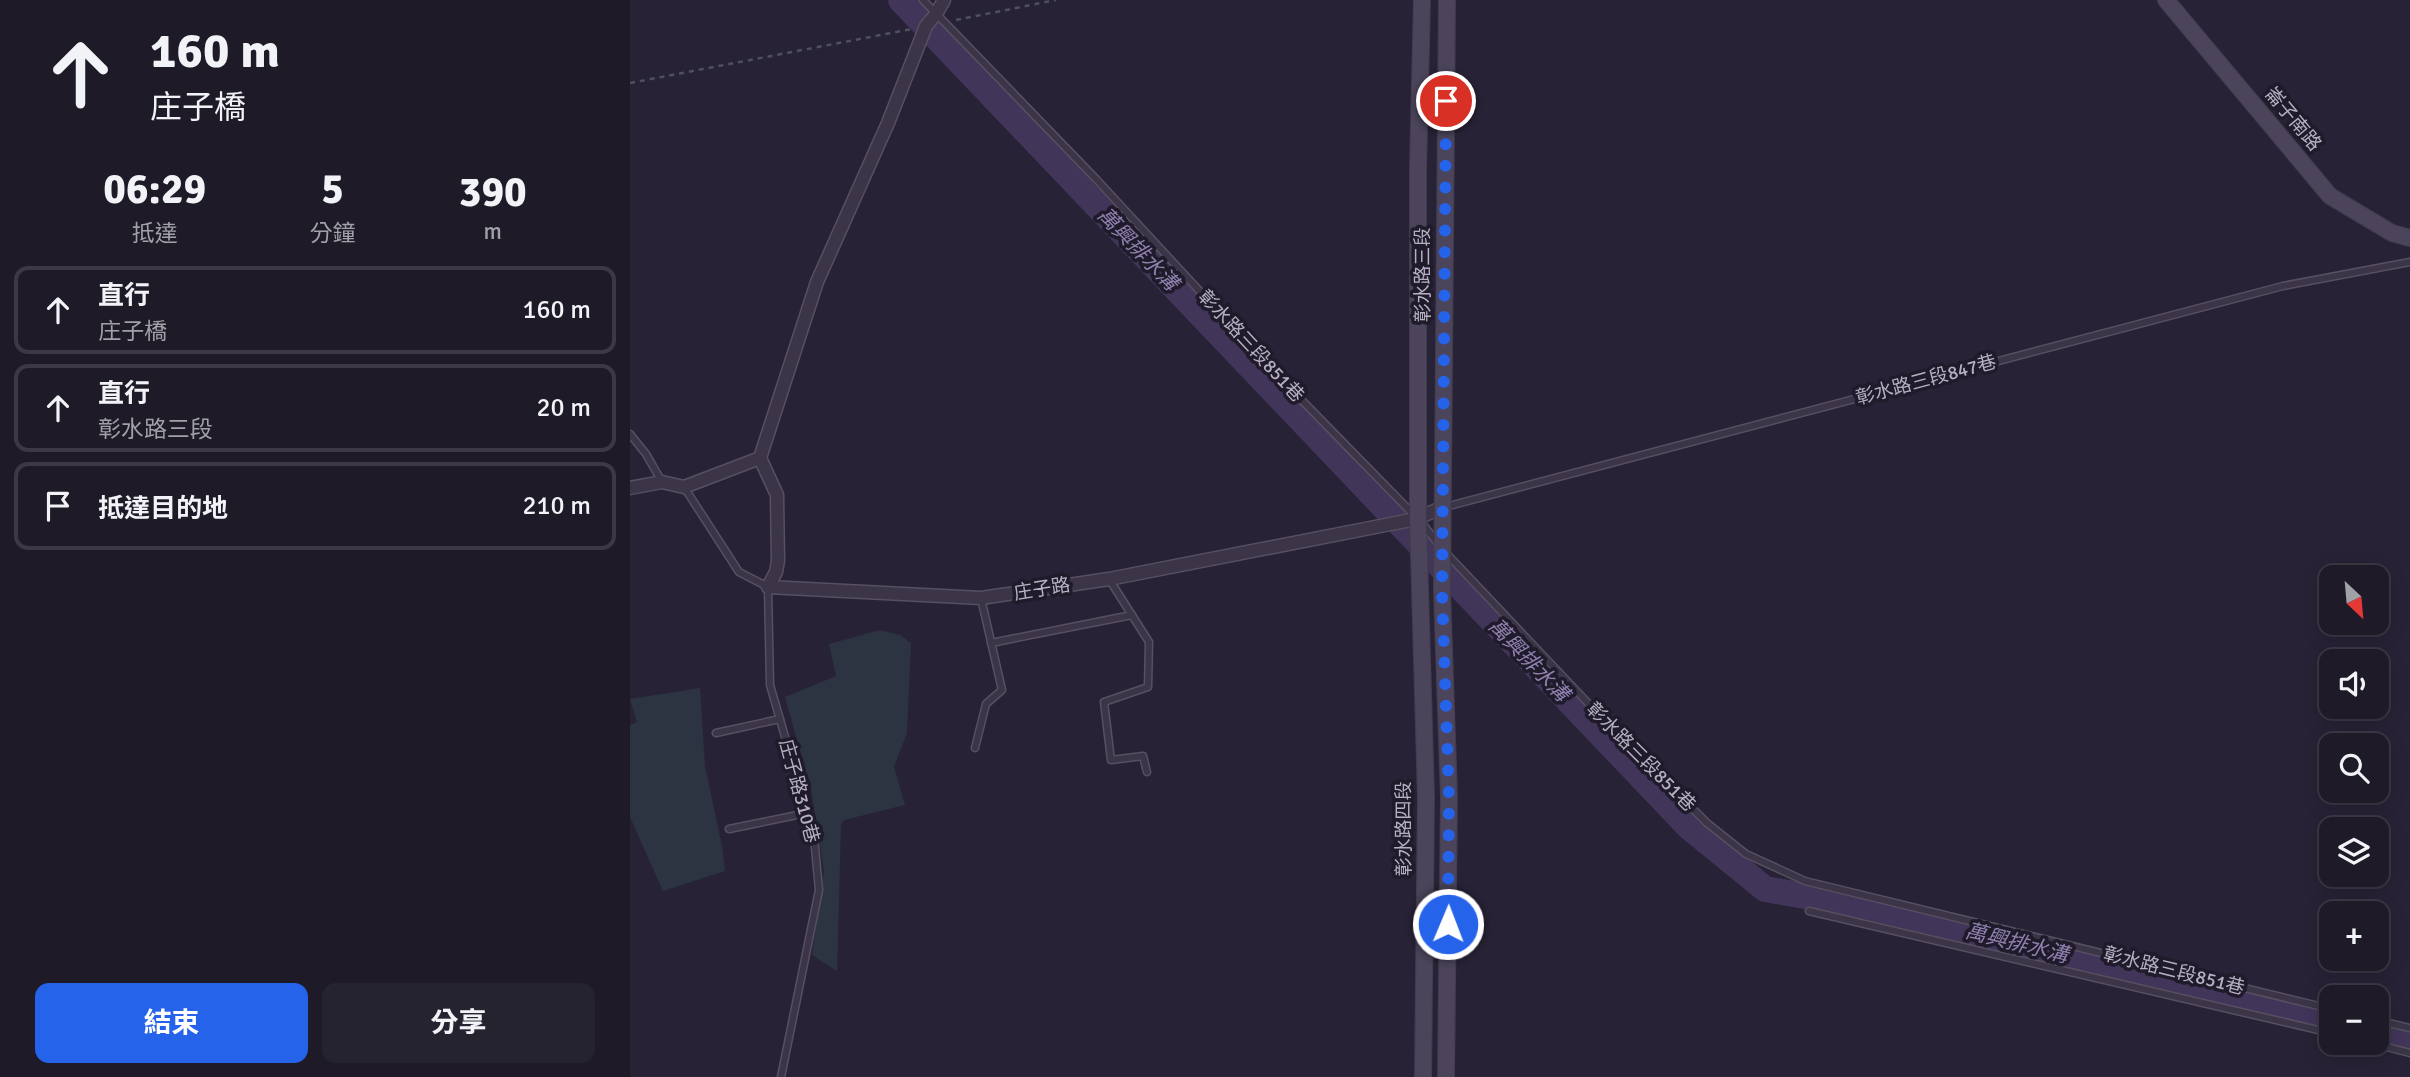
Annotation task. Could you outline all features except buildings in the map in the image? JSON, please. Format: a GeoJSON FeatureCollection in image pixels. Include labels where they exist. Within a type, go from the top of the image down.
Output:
{"type":"FeatureCollection","features":[{"type":"Feature","properties":{"kind":"street"},"geometry":{"type":"LineString","coordinates":[[768,587],[778,561],[777,495],[760,458],[817,282],[888,122],[926,26],[941,18],[944,0]]}},
{"type":"Feature","properties":{"kind":"street","name":"彰水路三段"},"geometry":{"type":"LineString","coordinates":[[1421,582],[1417,519],[1418,169],[1422,0]]}},
{"type":"Feature","properties":{"kind":"street","name":"彰水路三段"},"geometry":{"type":"LineString","coordinates":[[1446,1077],[1449,797],[1442,591],[1447,0]]}},
{"type":"Feature","properties":{"kind":"street","name":"崙子南路"},"geometry":{"type":"LineString","coordinates":[[2166,0],[2330,197],[2392,233],[2410,238]]}},
{"type":"Feature","properties":{"kind":"street"},"geometry":{"type":"LineString","coordinates":[[630,488],[662,482],[684,487],[760,458]]}},
{"type":"Feature","properties":{"kind":"street","name":"庄子路"},"geometry":{"type":"LineString","coordinates":[[768,587],[981,598],[1108,579],[1346,533],[1417,519],[1443,508]]}},
{"type":"Feature","properties":{"kind":"street","name":"彰水路四段"},"geometry":{"type":"LineString","coordinates":[[1421,582],[1426,797],[1423,1077]]}},
{"type":"Feature","properties":{"kind":"lane","name":"彰水路三段851巷"},"geometry":{"type":"LineString","coordinates":[[923,0],[1096,178],[1280,378],[1417,519],[1622,739],[1707,823],[1746,853],[1805,881],[2319,1006]]}},
{"type":"Feature","properties":{"kind":"lane","name":"彰水路三段847巷"},"geometry":{"type":"LineString","coordinates":[[1443,508],[2283,286],[2410,262]]}},
{"type":"Feature","properties":{"kind":"lane"},"geometry":{"type":"LineString","coordinates":[[630,434],[646,454],[662,482]]}},
{"type":"Feature","properties":{"kind":"lane"},"geometry":{"type":"LineString","coordinates":[[684,487],[739,572],[768,587]]}},
{"type":"Feature","properties":{"kind":"lane"},"geometry":{"type":"LineString","coordinates":[[1108,579],[1149,642],[1148,687],[1104,702],[1111,760],[1143,756],[1147,772]]}},
{"type":"Feature","properties":{"kind":"lane","name":"庄子路310巷"},"geometry":{"type":"LineString","coordinates":[[768,587],[771,685],[814,837],[819,890],[781,1077]]}},
{"type":"Feature","properties":{"kind":"lane"},"geometry":{"type":"LineString","coordinates":[[975,748],[986,704],[1002,690],[981,598]]}},
{"type":"Feature","properties":{"kind":"lane"},"geometry":{"type":"LineString","coordinates":[[991,643],[1132,615]]}},
{"type":"Feature","properties":{"kind":"lane"},"geometry":{"type":"LineString","coordinates":[[716,733],[780,719]]}},
{"type":"Feature","properties":{"kind":"lane"},"geometry":{"type":"LineString","coordinates":[[729,829],[807,813]]}},
{"type":"Feature","properties":{"kind":"lane"},"geometry":{"type":"LineString","coordinates":[[1809,911],[2319,1030]]}},
{"type":"Feature","properties":{"kind":"lane"},"geometry":{"type":"LineString","coordinates":[[2389,1023],[2410,1028]]}},
{"type":"Feature","properties":{"kind":"lane"},"geometry":{"type":"LineString","coordinates":[[2389,1048],[2410,1053]]}},
{"type":"Feature","properties":{"kind":"path"},"geometry":{"type":"LineString","coordinates":[[941,18],[1056,0]]}},
{"type":"Feature","properties":{"kind":"path"},"geometry":{"type":"LineString","coordinates":[[630,83],[926,26]]}},
{"type":"Feature","properties":{"kind":"shaded area"},"geometry":{"type":"Polygon","coordinates":[[[880,630],[900,635],[911,643],[907,733],[894,767],[905,805],[844,820],[841,825],[837,971],[812,955],[824,871],[811,789],[785,697],[836,676],[829,644],[880,630]]]}},
{"type":"Feature","properties":{"kind":"shaded area"},"geometry":{"type":"Polygon","coordinates":[[[700,688],[705,766],[725,871],[663,891],[630,817],[630,725],[637,722],[630,699],[700,688]]]}},
{"type":"Feature","properties":{"kind":"waterway","name":"萬興排水溝"},"geometry":{"type":"LineString","coordinates":[[901,0],[1689,827],[1765,889],[1874,908],[2319,1016]]}},
{"type":"Feature","properties":{"kind":"waterway","name":"萬興排水溝"},"geometry":{"type":"LineString","coordinates":[[2389,1033],[2410,1038]]}},
{"type":"Feature","properties":{"kind":"route"},"geometry":{"type":"LineString","coordinates":[[1446,101],[1442,591],[1449,797],[1448,924]]}}]}
